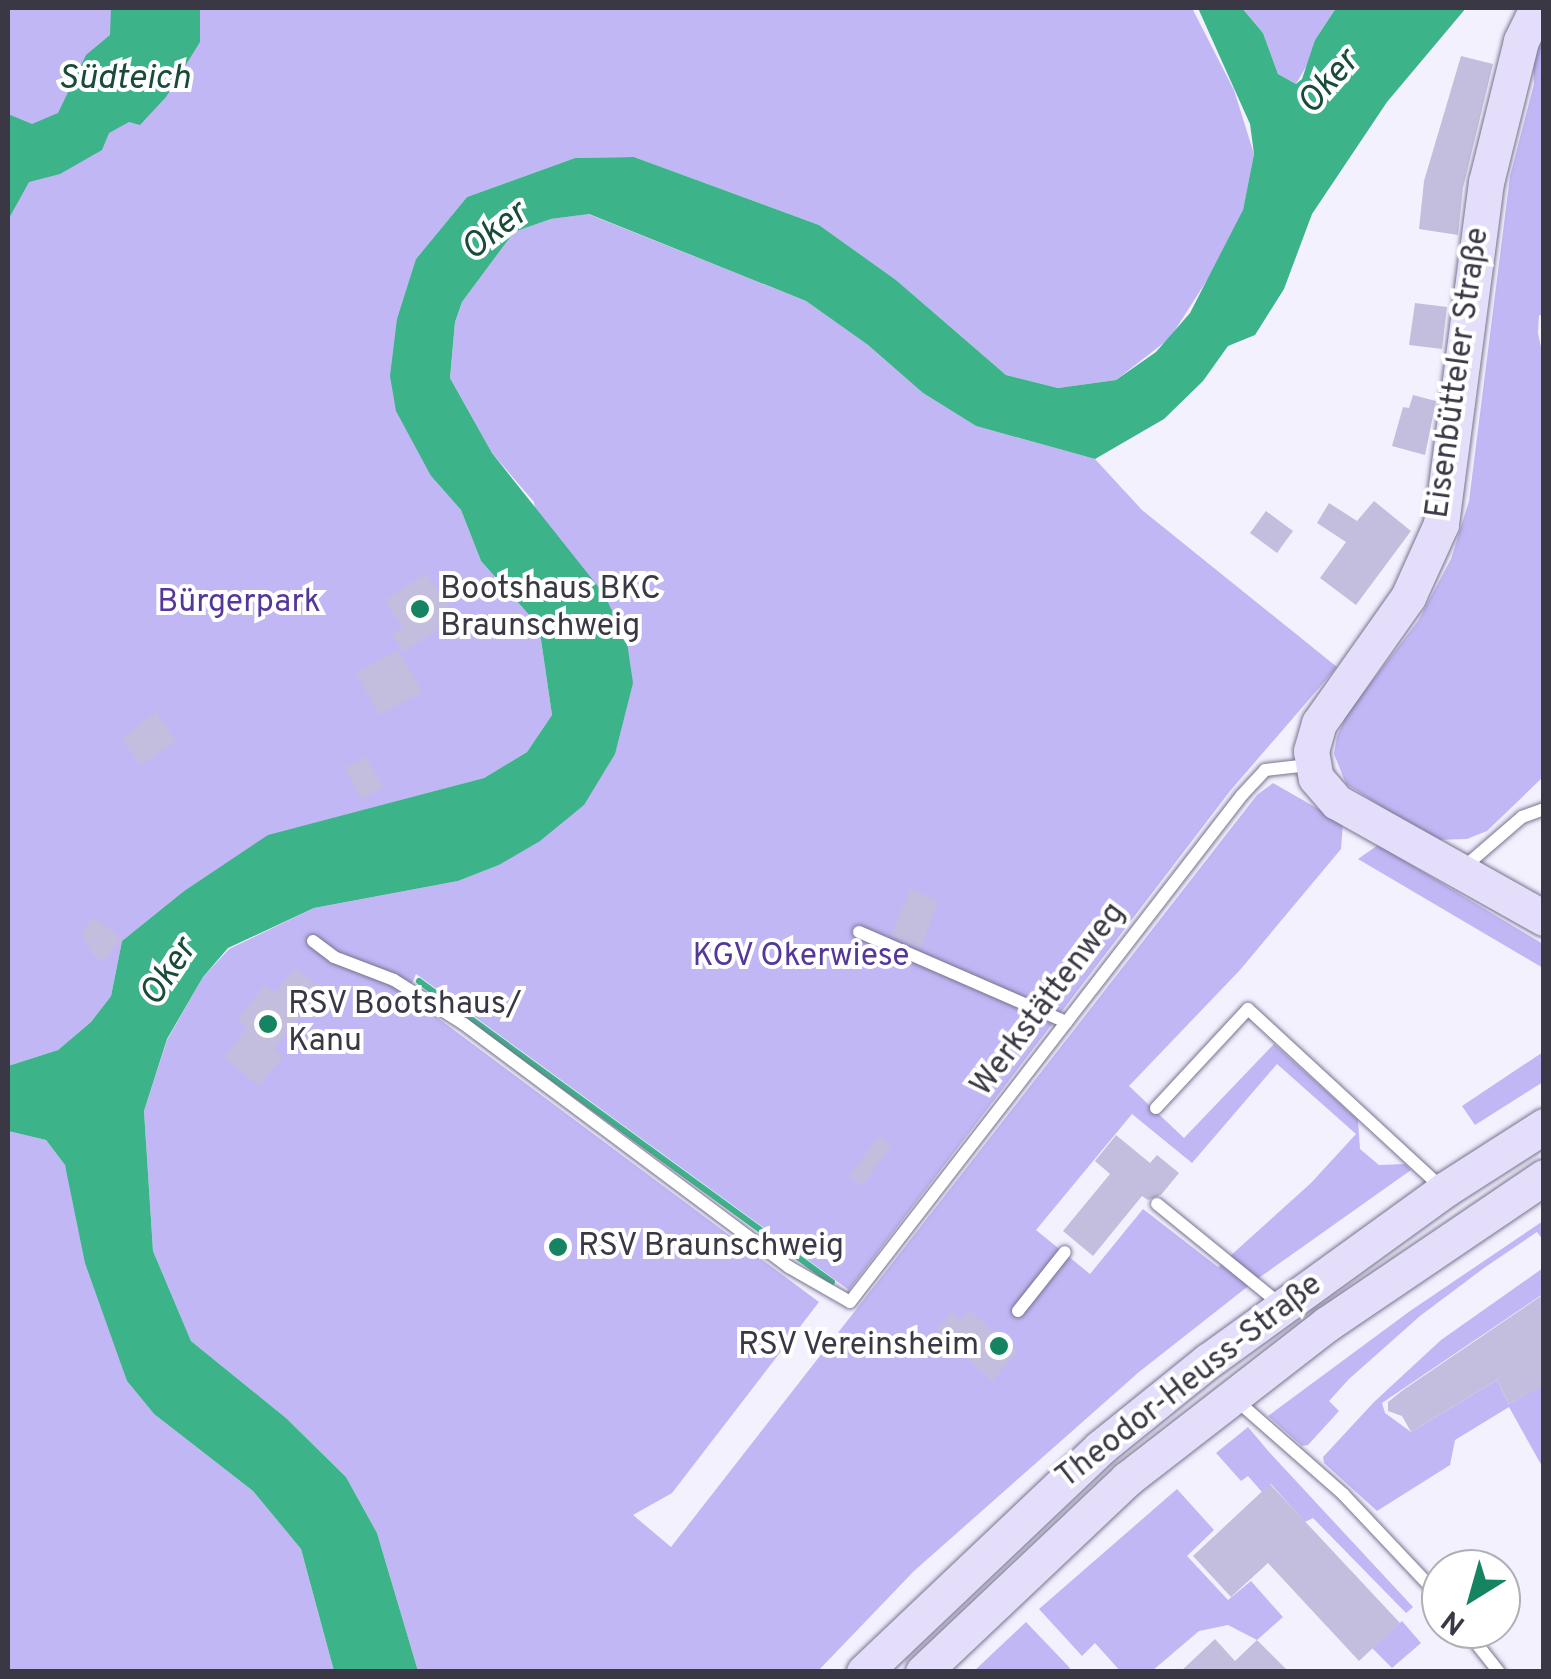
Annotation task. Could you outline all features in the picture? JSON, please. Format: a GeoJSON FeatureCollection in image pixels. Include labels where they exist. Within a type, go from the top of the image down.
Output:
{"type":"FeatureCollection","features":[{"type":"Feature","properties":{"kind":"main road","name":"Eisenbütteler Straße"},"geometry":{"type":"LineString","coordinates":[[1312,765],[1319,723],[1408,596],[1440,524],[1451,470],[1484,196],[1512,74],[1538,8]]}},
{"type":"Feature","properties":{"kind":"main road"},"geometry":{"type":"LineString","coordinates":[[1312,765],[1324,791],[1338,802],[1457,873],[1544,918]]}},
{"type":"Feature","properties":{"kind":"main road","name":"Theodor-Heuss-Straße"},"geometry":{"type":"LineString","coordinates":[[864,1672],[1100,1448],[1282,1305],[1444,1190],[1544,1126]]}},
{"type":"Feature","properties":{"kind":"main road","name":"Theodor-Heuss-Straße"},"geometry":{"type":"LineString","coordinates":[[922,1672],[1128,1478],[1328,1324],[1544,1177]]}},
{"type":"Feature","properties":{"kind":"lane","name":"Werkstättenweg"},"geometry":{"type":"LineString","coordinates":[[314,941],[334,957],[394,980],[464,1024],[789,1266],[850,1302],[1265,770],[1312,765]]}},
{"type":"Feature","properties":{"kind":"lane"},"geometry":{"type":"LineString","coordinates":[[1457,873],[1522,816],[1544,809]]}},
{"type":"Feature","properties":{"kind":"lane"},"geometry":{"type":"LineString","coordinates":[[858,932],[1066,1022]]}},
{"type":"Feature","properties":{"kind":"lane"},"geometry":{"type":"LineString","coordinates":[[1156,1108],[1248,1009],[1444,1190]]}},
{"type":"Feature","properties":{"kind":"lane"},"geometry":{"type":"LineString","coordinates":[[1157,1204],[1282,1305]]}},
{"type":"Feature","properties":{"kind":"lane"},"geometry":{"type":"LineString","coordinates":[[1018,1311],[1066,1252]]}},
{"type":"Feature","properties":{"kind":"lane"},"geometry":{"type":"LineString","coordinates":[[1232,1396],[1343,1494],[1421,1577]]}},
{"type":"Feature","properties":{"kind":"lane"},"geometry":{"type":"LineString","coordinates":[[1480,1649],[1498,1672]]}},
{"type":"Feature","properties":{"kind":"green space","name":"Bürgerpark"},"geometry":{"type":"Polygon","coordinates":[[[8,8],[1192,8],[1234,90],[1254,154],[1243,211],[1227,249],[1170,338],[1116,380],[1058,388],[1006,375],[896,280],[819,225],[634,157],[575,158],[467,197],[416,259],[431,476],[461,510],[481,561],[539,626],[552,715],[527,752],[484,778],[268,836],[184,891],[122,941],[111,996],[91,1022],[58,1050],[8,1066],[8,8]]]}},
{"type":"Feature","properties":{"kind":"green space"},"geometry":{"type":"Polygon","coordinates":[[[1242,8],[1336,8],[1315,40],[1310,60],[1296,84],[1278,74],[1263,33],[1242,8]]]}},
{"type":"Feature","properties":{"kind":"green space"},"geometry":{"type":"Polygon","coordinates":[[[1543,34],[1544,317],[1539,315],[1538,333],[1544,361],[1543,777],[1487,831],[1467,839],[1434,840],[1346,784],[1334,754],[1347,714],[1418,621],[1451,559],[1469,501],[1510,176],[1534,84],[1533,59],[1543,34]]]}},
{"type":"Feature","properties":{"kind":"green space","name":"KGV Okerwiese"},"geometry":{"type":"Polygon","coordinates":[[[588,214],[806,301],[868,345],[923,393],[976,426],[1095,459],[1142,510],[1337,667],[1230,791],[849,1290],[416,974],[407,995],[819,1302],[672,1493],[633,1515],[671,1547],[1257,795],[1273,783],[1343,823],[1341,849],[1240,970],[1129,1086],[1184,1138],[1274,1044],[1358,1120],[1360,1149],[1379,1165],[1405,1164],[1411,1170],[1256,1280],[1139,1372],[914,1571],[818,1671],[418,1671],[377,1533],[346,1477],[286,1418],[191,1341],[153,1251],[144,1111],[167,1040],[203,977],[229,949],[314,908],[458,881],[499,865],[584,805],[534,502],[492,453],[450,378],[455,322],[462,302],[514,232],[551,219],[588,214]],[[1277,1064],[1192,1163],[1132,1114],[1036,1230],[1090,1274],[1143,1209],[1218,1267],[1311,1183],[1356,1134],[1277,1064]]]}},
{"type":"Feature","properties":{"kind":"green space"},"geometry":{"type":"Polygon","coordinates":[[[1378,845],[1543,944],[1543,968],[1358,859],[1378,845]]]}},
{"type":"Feature","properties":{"kind":"green space"},"geometry":{"type":"Polygon","coordinates":[[[1543,1052],[1543,1082],[1475,1125],[1462,1106],[1543,1052]]]}},
{"type":"Feature","properties":{"kind":"green space"},"geometry":{"type":"Polygon","coordinates":[[[8,1131],[46,1140],[65,1165],[127,1381],[154,1414],[253,1491],[301,1549],[334,1671],[8,1671],[8,1131]]]}},
{"type":"Feature","properties":{"kind":"green space"},"geometry":{"type":"Polygon","coordinates":[[[1543,1221],[1543,1240],[1537,1232],[1484,1268],[1420,1316],[1349,1379],[1329,1401],[1339,1411],[1308,1445],[1302,1446],[1268,1416],[1410,1311],[1543,1221]]]}},
{"type":"Feature","properties":{"kind":"green space"},"geometry":{"type":"Polygon","coordinates":[[[1543,1268],[1543,1294],[1382,1403],[1385,1413],[1411,1432],[1497,1380],[1509,1404],[1543,1385],[1543,1468],[1509,1407],[1455,1440],[1450,1465],[1377,1511],[1324,1463],[1323,1457],[1374,1402],[1441,1340],[1543,1268]]]}},
{"type":"Feature","properties":{"kind":"green space"},"geometry":{"type":"Polygon","coordinates":[[[1248,1427],[1413,1607],[1406,1613],[1313,1518],[1305,1522],[1271,1484],[1262,1492],[1248,1476],[1241,1481],[1216,1453],[1248,1427]]]}},
{"type":"Feature","properties":{"kind":"green space"},"geometry":{"type":"Polygon","coordinates":[[[1177,1489],[1214,1530],[1187,1556],[1228,1600],[1251,1581],[1283,1617],[1257,1640],[1228,1625],[1199,1631],[1152,1671],[1121,1672],[1095,1643],[1082,1656],[1039,1609],[1177,1489]]]}},
{"type":"Feature","properties":{"kind":"green space"},"geometry":{"type":"Polygon","coordinates":[[[1402,1621],[1421,1643],[1392,1668],[1372,1648],[1402,1621]]]}},
{"type":"Feature","properties":{"kind":"green space"},"geometry":{"type":"Polygon","coordinates":[[[1026,1622],[1070,1668],[1066,1672],[974,1671],[1026,1622]]]}},
{"type":"Feature","properties":{"kind":"water","name":"Südteich"},"geometry":{"type":"Polygon","coordinates":[[[111,8],[200,8],[200,42],[166,97],[140,125],[129,122],[109,133],[102,150],[60,174],[29,182],[8,220],[8,114],[32,124],[58,113],[86,55],[110,35],[111,8]]]}},
{"type":"Feature","properties":{"kind":"water","name":"Oker"},"geometry":{"type":"Polygon","coordinates":[[[1198,8],[1242,8],[1263,33],[1278,74],[1296,84],[1302,79],[1315,40],[1336,8],[1466,8],[1387,102],[1312,214],[1284,289],[1255,335],[1228,346],[1203,381],[1164,419],[1095,459],[976,426],[923,393],[868,345],[806,301],[589,214],[551,219],[514,232],[462,302],[455,322],[450,378],[492,453],[604,594],[627,642],[633,683],[615,754],[584,805],[540,841],[499,865],[458,881],[314,908],[228,948],[203,977],[167,1039],[144,1111],[153,1251],[191,1341],[286,1418],[346,1477],[377,1533],[418,1671],[334,1671],[301,1549],[253,1491],[154,1414],[127,1381],[85,1263],[65,1165],[46,1140],[8,1131],[8,1066],[58,1050],[91,1022],[111,996],[122,941],[184,891],[268,835],[484,778],[527,752],[552,715],[539,626],[481,561],[461,510],[431,476],[396,411],[390,376],[397,319],[416,259],[467,197],[575,158],[634,157],[819,225],[896,280],[1006,375],[1058,388],[1116,380],[1156,352],[1190,313],[1243,210],[1254,154],[1250,124],[1198,8]]]}},
{"type":"Feature","properties":{"kind":"building"},"geometry":{"type":"Polygon","coordinates":[[[1461,56],[1493,64],[1463,188],[1458,235],[1419,229],[1424,181],[1461,56]]]}},
{"type":"Feature","properties":{"kind":"building"},"geometry":{"type":"Polygon","coordinates":[[[1415,303],[1447,307],[1442,349],[1409,345],[1415,303]]]}},
{"type":"Feature","properties":{"kind":"building"},"geometry":{"type":"Polygon","coordinates":[[[1413,395],[1436,401],[1425,455],[1392,446],[1403,407],[1409,408],[1413,395]]]}},
{"type":"Feature","properties":{"kind":"building"},"geometry":{"type":"Polygon","coordinates":[[[1374,501],[1411,531],[1356,605],[1320,578],[1346,542],[1317,523],[1329,503],[1357,521],[1374,501]]]}},
{"type":"Feature","properties":{"kind":"building"},"geometry":{"type":"Polygon","coordinates":[[[1266,511],[1293,531],[1277,553],[1250,533],[1266,511]]]}},
{"type":"Feature","properties":{"kind":"building","name":"Bootshaus BKC Braunschweig"},"geometry":{"type":"Polygon","coordinates":[[[426,573],[456,617],[404,652],[392,634],[403,627],[385,601],[426,573]]]}},
{"type":"Feature","properties":{"kind":"building"},"geometry":{"type":"Polygon","coordinates":[[[398,650],[422,692],[379,715],[356,673],[398,650]]]}},
{"type":"Feature","properties":{"kind":"building"},"geometry":{"type":"Polygon","coordinates":[[[156,712],[176,742],[141,765],[122,739],[156,712]]]}},
{"type":"Feature","properties":{"kind":"building"},"geometry":{"type":"Polygon","coordinates":[[[366,757],[383,787],[361,799],[345,768],[366,757]]]}},
{"type":"Feature","properties":{"kind":"building"},"geometry":{"type":"Polygon","coordinates":[[[911,889],[939,901],[920,948],[891,935],[911,889]]]}},
{"type":"Feature","properties":{"kind":"building"},"geometry":{"type":"Polygon","coordinates":[[[93,917],[121,938],[103,962],[93,955],[82,933],[93,917]]]}},
{"type":"Feature","properties":{"kind":"building","name":"RSV Bootshaus/ Kanu"},"geometry":{"type":"Polygon","coordinates":[[[295,968],[332,996],[319,1012],[310,1005],[274,1049],[283,1056],[259,1086],[224,1057],[247,1028],[237,1020],[265,985],[275,993],[295,968]]]}},
{"type":"Feature","properties":{"kind":"building"},"geometry":{"type":"Polygon","coordinates":[[[1116,1135],[1150,1163],[1157,1155],[1179,1173],[1161,1195],[1148,1200],[1142,1196],[1093,1256],[1063,1231],[1110,1174],[1095,1161],[1116,1135]]]}},
{"type":"Feature","properties":{"kind":"building"},"geometry":{"type":"Polygon","coordinates":[[[879,1136],[892,1144],[862,1186],[849,1176],[879,1136]]]}},
{"type":"Feature","properties":{"kind":"building"},"geometry":{"type":"Polygon","coordinates":[[[1544,1294],[1544,1385],[1509,1404],[1497,1380],[1411,1432],[1402,1416],[1388,1411],[1388,1402],[1403,1390],[1544,1294]]]}},
{"type":"Feature","properties":{"kind":"building"},"geometry":{"type":"Polygon","coordinates":[[[969,1310],[1017,1352],[992,1381],[937,1330],[952,1312],[960,1320],[969,1310]]]}},
{"type":"Feature","properties":{"kind":"building"},"geometry":{"type":"Polygon","coordinates":[[[1270,1484],[1400,1623],[1359,1661],[1268,1563],[1231,1597],[1193,1556],[1270,1484]]]}},
{"type":"Feature","properties":{"kind":"building"},"geometry":{"type":"Polygon","coordinates":[[[1215,1639],[1235,1661],[1257,1640],[1289,1672],[1180,1672],[1215,1639]]]}},
{"type":"Feature","properties":{"kind":"waterway"},"geometry":{"type":"LineString","coordinates":[[419,981],[832,1282]]}},
{"type":"Feature","properties":{"kind":"place","name":"Bootshaus BKC Braunschweig"},"geometry":{"type":"Point","coordinates":[420,609]}},
{"type":"Feature","properties":{"kind":"place","name":"RSV Bootshaus/ Kanu"},"geometry":{"type":"Point","coordinates":[268,1024]}},
{"type":"Feature","properties":{"kind":"place","name":"RSV Braunschweig"},"geometry":{"type":"Point","coordinates":[558,1247]}},
{"type":"Feature","properties":{"kind":"place","name":"RSV Vereinsheim"},"geometry":{"type":"Point","coordinates":[999,1346]}}]}
